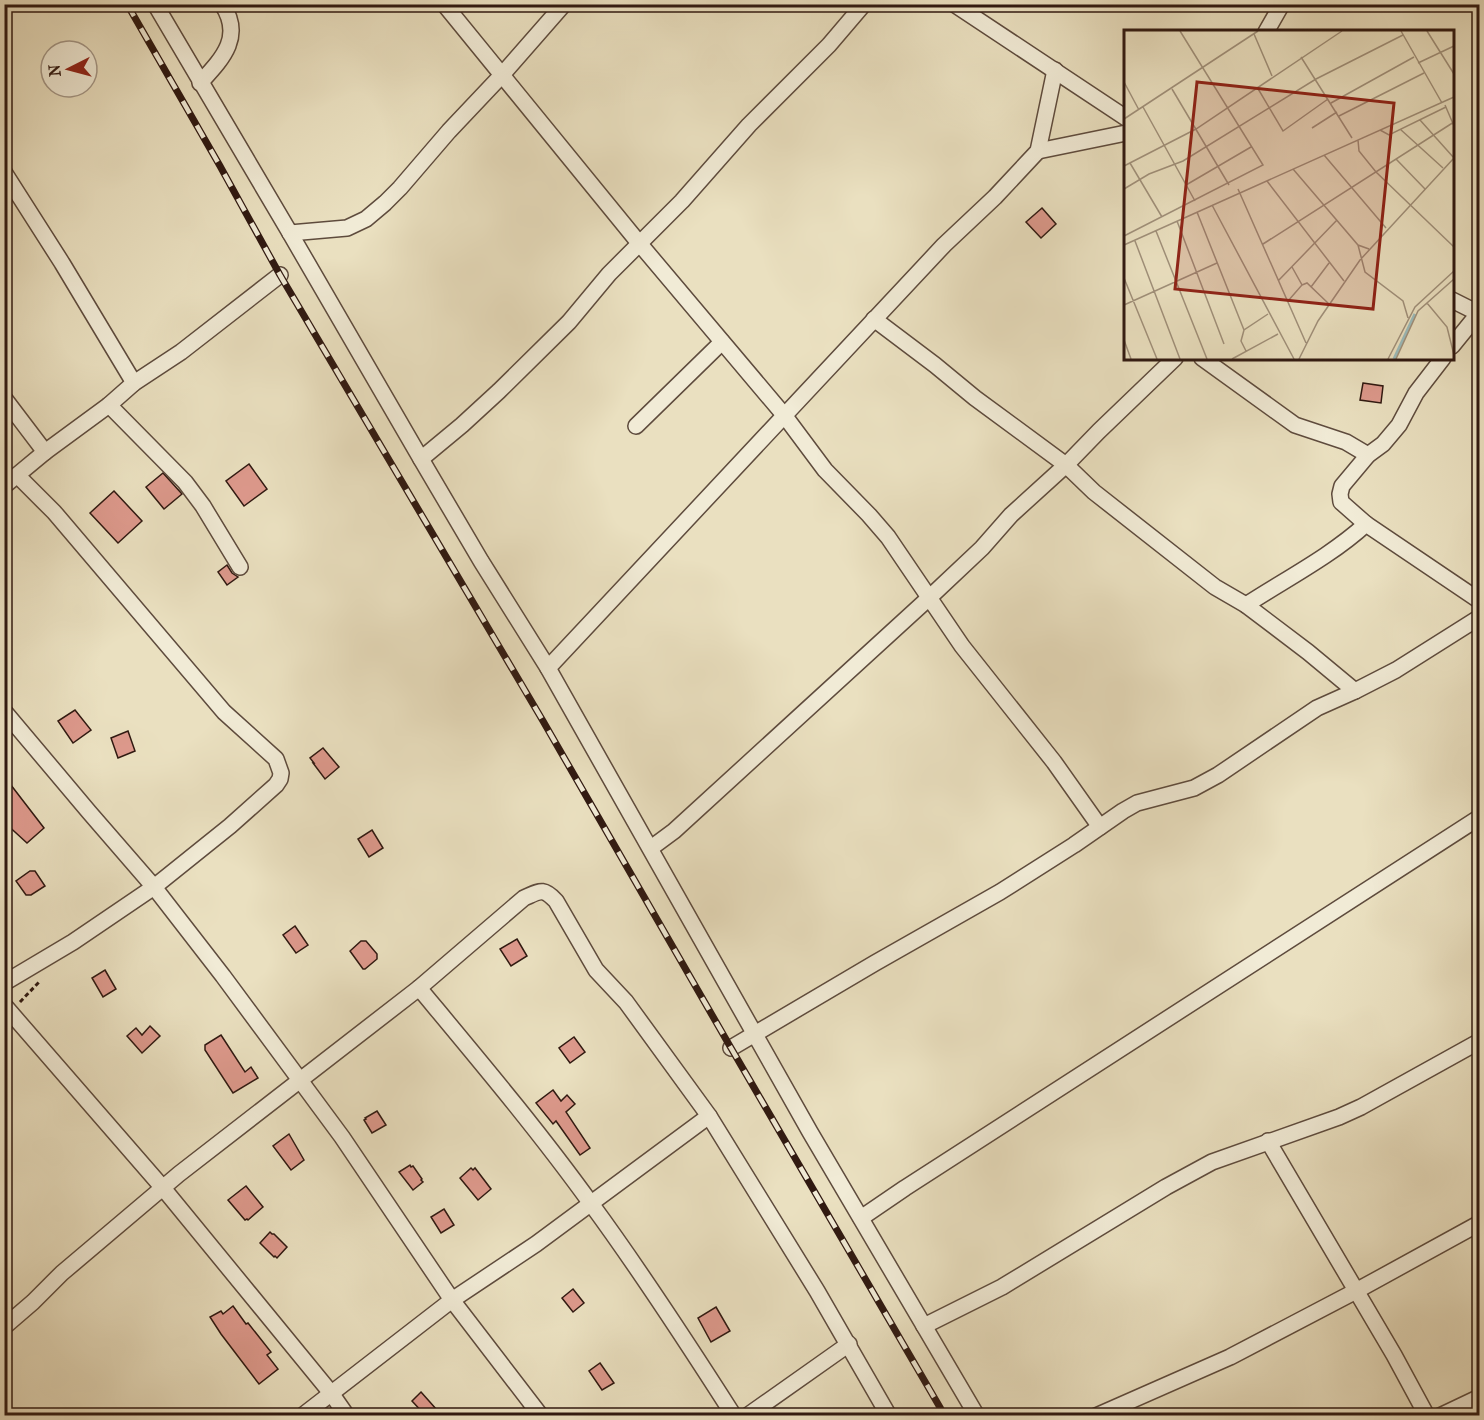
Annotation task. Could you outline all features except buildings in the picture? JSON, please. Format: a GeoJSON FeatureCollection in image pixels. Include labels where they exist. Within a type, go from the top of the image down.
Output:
{"type":"FeatureCollection","features":[{"type":"Feature","properties":{"kind":"street"},"geometry":{"type":"LineString","coordinates":[[155,4],[481,561],[548,668],[754,1034],[977,1416]]}},
{"type":"Feature","properties":{"kind":"street"},"geometry":{"type":"LineString","coordinates":[[200,83],[216,65],[230,42],[232,29],[228,14],[222,4]]}},
{"type":"Feature","properties":{"kind":"street"},"geometry":{"type":"LineString","coordinates":[[444,4],[639,243],[784,415],[825,470],[888,537],[962,646],[1054,762],[1100,827]]}},
{"type":"Feature","properties":{"kind":"street"},"geometry":{"type":"LineString","coordinates":[[290,233],[347,228],[366,219],[400,188],[564,4]]}},
{"type":"Feature","properties":{"kind":"street"},"geometry":{"type":"LineString","coordinates":[[421,459],[462,425],[535,357],[569,322],[602,282],[682,201],[749,126],[829,45],[864,4]]}},
{"type":"Feature","properties":{"kind":"street"},"geometry":{"type":"LineString","coordinates":[[954,4],[1124,117]]}},
{"type":"Feature","properties":{"kind":"street"},"geometry":{"type":"LineString","coordinates":[[1267,30],[1282,4]]}},
{"type":"Feature","properties":{"kind":"street"},"geometry":{"type":"LineString","coordinates":[[548,668],[944,245],[1015,177],[1038,151],[1054,70]]}},
{"type":"Feature","properties":{"kind":"street"},"geometry":{"type":"LineString","coordinates":[[1038,151],[1124,133]]}},
{"type":"Feature","properties":{"kind":"street"},"geometry":{"type":"LineString","coordinates":[[4,172],[134,383]]}},
{"type":"Feature","properties":{"kind":"street"},"geometry":{"type":"LineString","coordinates":[[4,486],[134,383],[181,352],[280,275]]}},
{"type":"Feature","properties":{"kind":"street"},"geometry":{"type":"LineString","coordinates":[[1454,301],[1479,314],[1454,344]]}},
{"type":"Feature","properties":{"kind":"street"},"geometry":{"type":"LineString","coordinates":[[874,319],[1066,465],[1095,492],[1215,587],[1246,605],[1308,652],[1355,692]]}},
{"type":"Feature","properties":{"kind":"street"},"geometry":{"type":"LineString","coordinates":[[636,426],[722,342]]}},
{"type":"Feature","properties":{"kind":"street"},"geometry":{"type":"LineString","coordinates":[[651,848],[674,831],[930,597],[982,548],[1011,515],[1066,465],[1173,360]]}},
{"type":"Feature","properties":{"kind":"street"},"geometry":{"type":"LineString","coordinates":[[1205,360],[1295,425],[1346,442],[1368,455]]}},
{"type":"Feature","properties":{"kind":"street"},"geometry":{"type":"LineString","coordinates":[[1441,360],[1416,393],[1399,425],[1383,444],[1368,455],[1342,486],[1341,502],[1366,524],[1479,601]]}},
{"type":"Feature","properties":{"kind":"street"},"geometry":{"type":"LineString","coordinates":[[4,398],[45,452]]}},
{"type":"Feature","properties":{"kind":"street"},"geometry":{"type":"LineString","coordinates":[[109,405],[184,482],[213,522],[240,567]]}},
{"type":"Feature","properties":{"kind":"street"},"geometry":{"type":"LineString","coordinates":[[4,983],[82,936],[154,887],[230,826],[276,785],[281,772],[276,759],[224,711],[54,512],[18,476]]}},
{"type":"Feature","properties":{"kind":"street"},"geometry":{"type":"LineString","coordinates":[[1246,605],[1326,555],[1366,524]]}},
{"type":"Feature","properties":{"kind":"street"},"geometry":{"type":"LineString","coordinates":[[731,1048],[1000,892],[1137,803],[1194,788],[1218,775],[1317,708],[1355,692],[1396,670],[1479,617]]}},
{"type":"Feature","properties":{"kind":"street"},"geometry":{"type":"LineString","coordinates":[[4,711],[154,887],[223,976],[386,1200],[452,1300],[541,1416]]}},
{"type":"Feature","properties":{"kind":"street"},"geometry":{"type":"LineString","coordinates":[[861,1218],[1479,817]]}},
{"type":"Feature","properties":{"kind":"street"},"geometry":{"type":"LineString","coordinates":[[4,1327],[62,1273],[163,1188],[419,988],[524,898],[543,891],[556,901],[589,961],[626,1002],[709,1116],[849,1344],[889,1416]]}},
{"type":"Feature","properties":{"kind":"street"},"geometry":{"type":"LineString","coordinates":[[419,988],[514,1103],[591,1203],[655,1293],[734,1416]]}},
{"type":"Feature","properties":{"kind":"street"},"geometry":{"type":"LineString","coordinates":[[4,1005],[163,1188],[331,1393],[347,1416]]}},
{"type":"Feature","properties":{"kind":"street"},"geometry":{"type":"LineString","coordinates":[[924,1326],[1002,1287],[1192,1172],[1268,1141],[1340,1117],[1479,1041]]}},
{"type":"Feature","properties":{"kind":"street"},"geometry":{"type":"LineString","coordinates":[[302,1416],[452,1300],[536,1244],[709,1116]]}},
{"type":"Feature","properties":{"kind":"street"},"geometry":{"type":"LineString","coordinates":[[1268,1141],[1394,1354],[1427,1416]]}},
{"type":"Feature","properties":{"kind":"street"},"geometry":{"type":"LineString","coordinates":[[1096,1416],[1230,1357],[1479,1223]]}},
{"type":"Feature","properties":{"kind":"street"},"geometry":{"type":"LineString","coordinates":[[747,1416],[849,1344]]}},
{"type":"Feature","properties":{"kind":"street"},"geometry":{"type":"LineString","coordinates":[[1440,1416],[1479,1396]]}},
{"type":"Feature","properties":{"kind":"railway"},"geometry":{"type":"LineString","coordinates":[[127,4],[280,275],[543,721],[945,1416]]}}]}
